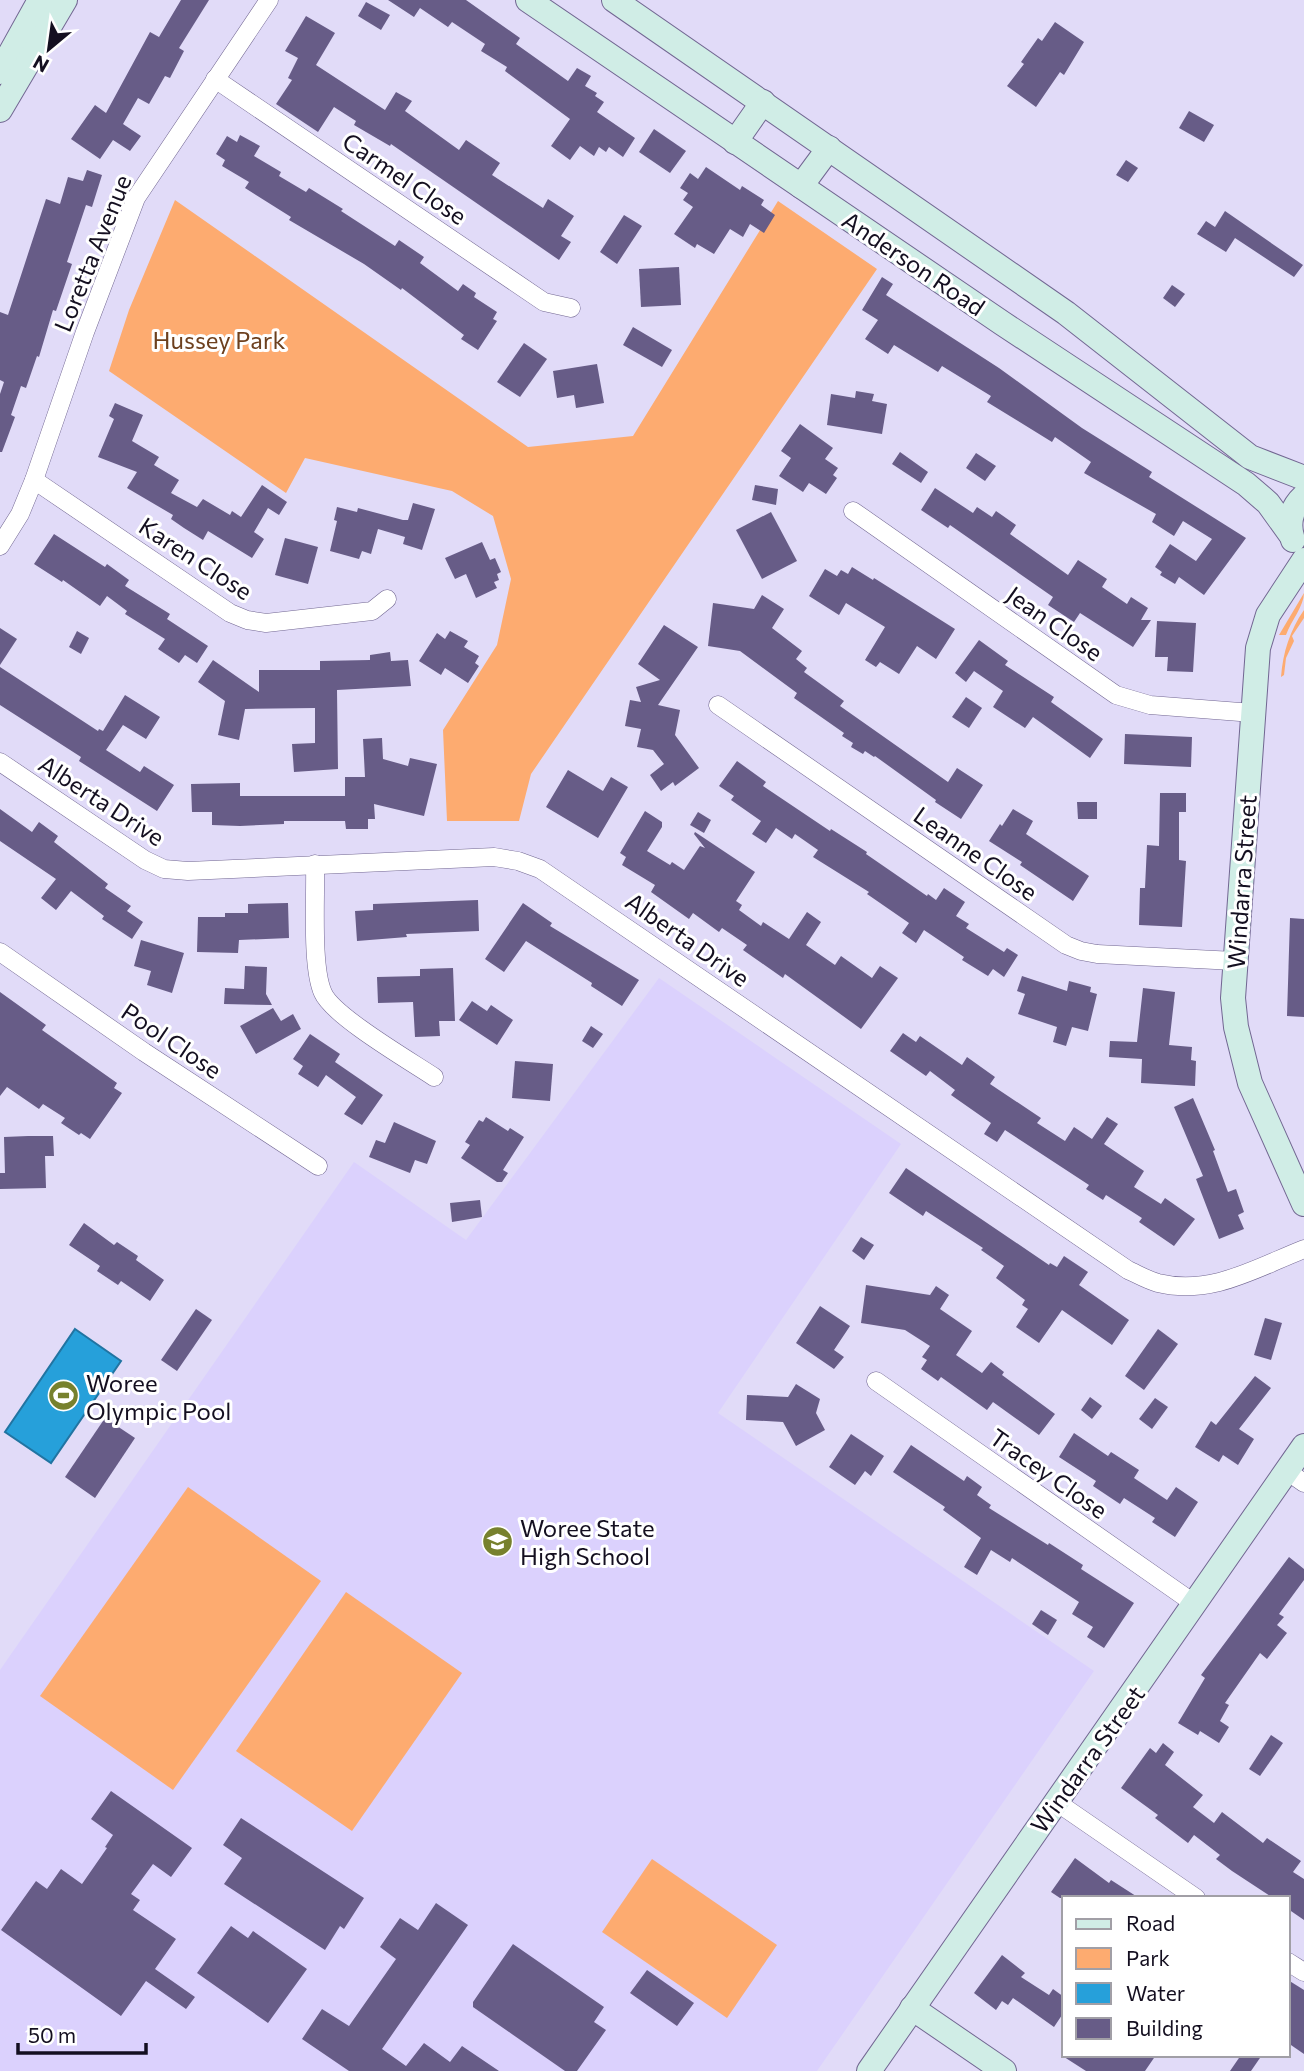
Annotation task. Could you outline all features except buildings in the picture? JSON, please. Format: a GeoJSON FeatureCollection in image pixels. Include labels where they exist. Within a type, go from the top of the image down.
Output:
{"type":"FeatureCollection","features":[{"type":"Feature","properties":{"kind":"street"},"geometry":{"type":"LineString","coordinates":[[0,72],[40,0]]}},
{"type":"Feature","properties":{"kind":"street"},"geometry":{"type":"LineString","coordinates":[[0,110],[65,0]]}},
{"type":"Feature","properties":{"kind":"street","name":"Loretta Avenue"},"geometry":{"type":"LineString","coordinates":[[0,546],[20,514],[34,480],[85,332],[136,198],[269,0]]}},
{"type":"Feature","properties":{"kind":"street","name":"Anderson Road"},"geometry":{"type":"LineString","coordinates":[[527,0],[1002,323],[1246,484],[1268,503],[1297,544]]}},
{"type":"Feature","properties":{"kind":"street","name":"Anderson Road"},"geometry":{"type":"LineString","coordinates":[[614,0],[1066,313],[1244,452],[1259,462],[1304,478]]}},
{"type":"Feature","properties":{"kind":"street","name":"Carmel Close"},"geometry":{"type":"LineString","coordinates":[[215,79],[544,302],[571,308]]}},
{"type":"Feature","properties":{"kind":"street"},"geometry":{"type":"LineString","coordinates":[[734,142],[762,102]]}},
{"type":"Feature","properties":{"kind":"street"},"geometry":{"type":"LineString","coordinates":[[801,186],[829,148]]}},
{"type":"Feature","properties":{"kind":"street","name":"Karen Close"},"geometry":{"type":"LineString","coordinates":[[34,480],[230,613],[247,620],[266,623],[372,611],[387,599]]}},
{"type":"Feature","properties":{"kind":"street"},"geometry":{"type":"LineString","coordinates":[[1297,544],[1292,513],[1304,496]]}},
{"type":"Feature","properties":{"kind":"street","name":"Jean Close"},"geometry":{"type":"LineString","coordinates":[[853,511],[1116,695],[1150,705],[1253,713]]}},
{"type":"Feature","properties":{"kind":"street","name":"Windarra Street"},"geometry":{"type":"LineString","coordinates":[[1304,560],[1263,626],[1257,654],[1233,998],[1236,1027],[1250,1083],[1304,1204]]}},
{"type":"Feature","properties":{"kind":"street","name":"Leanne Close"},"geometry":{"type":"LineString","coordinates":[[718,705],[1066,945],[1097,954],[1236,961]]}},
{"type":"Feature","properties":{"kind":"street","name":"Alberta Drive"},"geometry":{"type":"LineString","coordinates":[[0,762],[145,860],[164,869],[188,871],[494,858],[517,861],[540,869],[1120,1264],[1155,1282],[1182,1287],[1208,1286],[1304,1249]]}},
{"type":"Feature","properties":{"kind":"street"},"geometry":{"type":"LineString","coordinates":[[315,864],[317,973],[323,995],[337,1011],[434,1077]]}},
{"type":"Feature","properties":{"kind":"street","name":"Pool Close"},"geometry":{"type":"LineString","coordinates":[[0,951],[144,1052],[318,1166]]}},
{"type":"Feature","properties":{"kind":"street","name":"Tracey Close"},"geometry":{"type":"LineString","coordinates":[[876,1381],[1195,1604]]}},
{"type":"Feature","properties":{"kind":"street","name":"Windarra Street"},"geometry":{"type":"LineString","coordinates":[[869,2071],[1195,1604],[1296,1477],[1304,1446]]}},
{"type":"Feature","properties":{"kind":"street"},"geometry":{"type":"LineString","coordinates":[[1055,1801],[1193,1896]]}},
{"type":"Feature","properties":{"kind":"street"},"geometry":{"type":"LineString","coordinates":[[912,2008],[1004,2071]]}},
{"type":"Feature","properties":{"kind":"shaded area","name":"Woree State High School"},"geometry":{"type":"Polygon","coordinates":[[[659,978],[901,1144],[718,1413],[1094,1671],[817,2071],[0,2071],[0,1670],[354,1162],[466,1240],[659,978]]]}},
{"type":"Feature","properties":{"kind":"green space","name":"Hussey Park"},"geometry":{"type":"Polygon","coordinates":[[[175,200],[528,447],[633,436],[778,201],[877,269],[531,774],[519,821],[447,821],[443,730],[497,645],[511,579],[493,516],[452,491],[305,458],[286,493],[109,371],[129,310],[175,200]]]}},
{"type":"Feature","properties":{"kind":"green space"},"geometry":{"type":"Polygon","coordinates":[[[1304,593],[1302,603],[1286,635],[1279,635],[1304,593]]]}},
{"type":"Feature","properties":{"kind":"green space"},"geometry":{"type":"Polygon","coordinates":[[[1304,610],[1304,618],[1292,636],[1294,641],[1286,658],[1284,675],[1281,677],[1288,642],[1304,610]]]}},
{"type":"Feature","properties":{"kind":"green space"},"geometry":{"type":"Polygon","coordinates":[[[188,1487],[321,1581],[173,1790],[40,1696],[188,1487]]]}},
{"type":"Feature","properties":{"kind":"green space"},"geometry":{"type":"Polygon","coordinates":[[[346,1592],[462,1673],[352,1831],[236,1751],[346,1592]]]}},
{"type":"Feature","properties":{"kind":"green space"},"geometry":{"type":"Polygon","coordinates":[[[652,1859],[777,1945],[727,2018],[602,1932],[652,1859]]]}},
{"type":"Feature","properties":{"kind":"water","name":"Woree Olympic Pool"},"geometry":{"type":"Polygon","coordinates":[[[75,1329],[121,1361],[51,1463],[5,1432],[75,1329]]]}},
{"type":"Feature","properties":{"kind":"place","name":"Woree Olympic Pool"},"geometry":{"type":"Point","coordinates":[63,1396]}},
{"type":"Feature","properties":{"kind":"place","name":"Woree State High School"},"geometry":{"type":"Point","coordinates":[497,1541]}}]}
